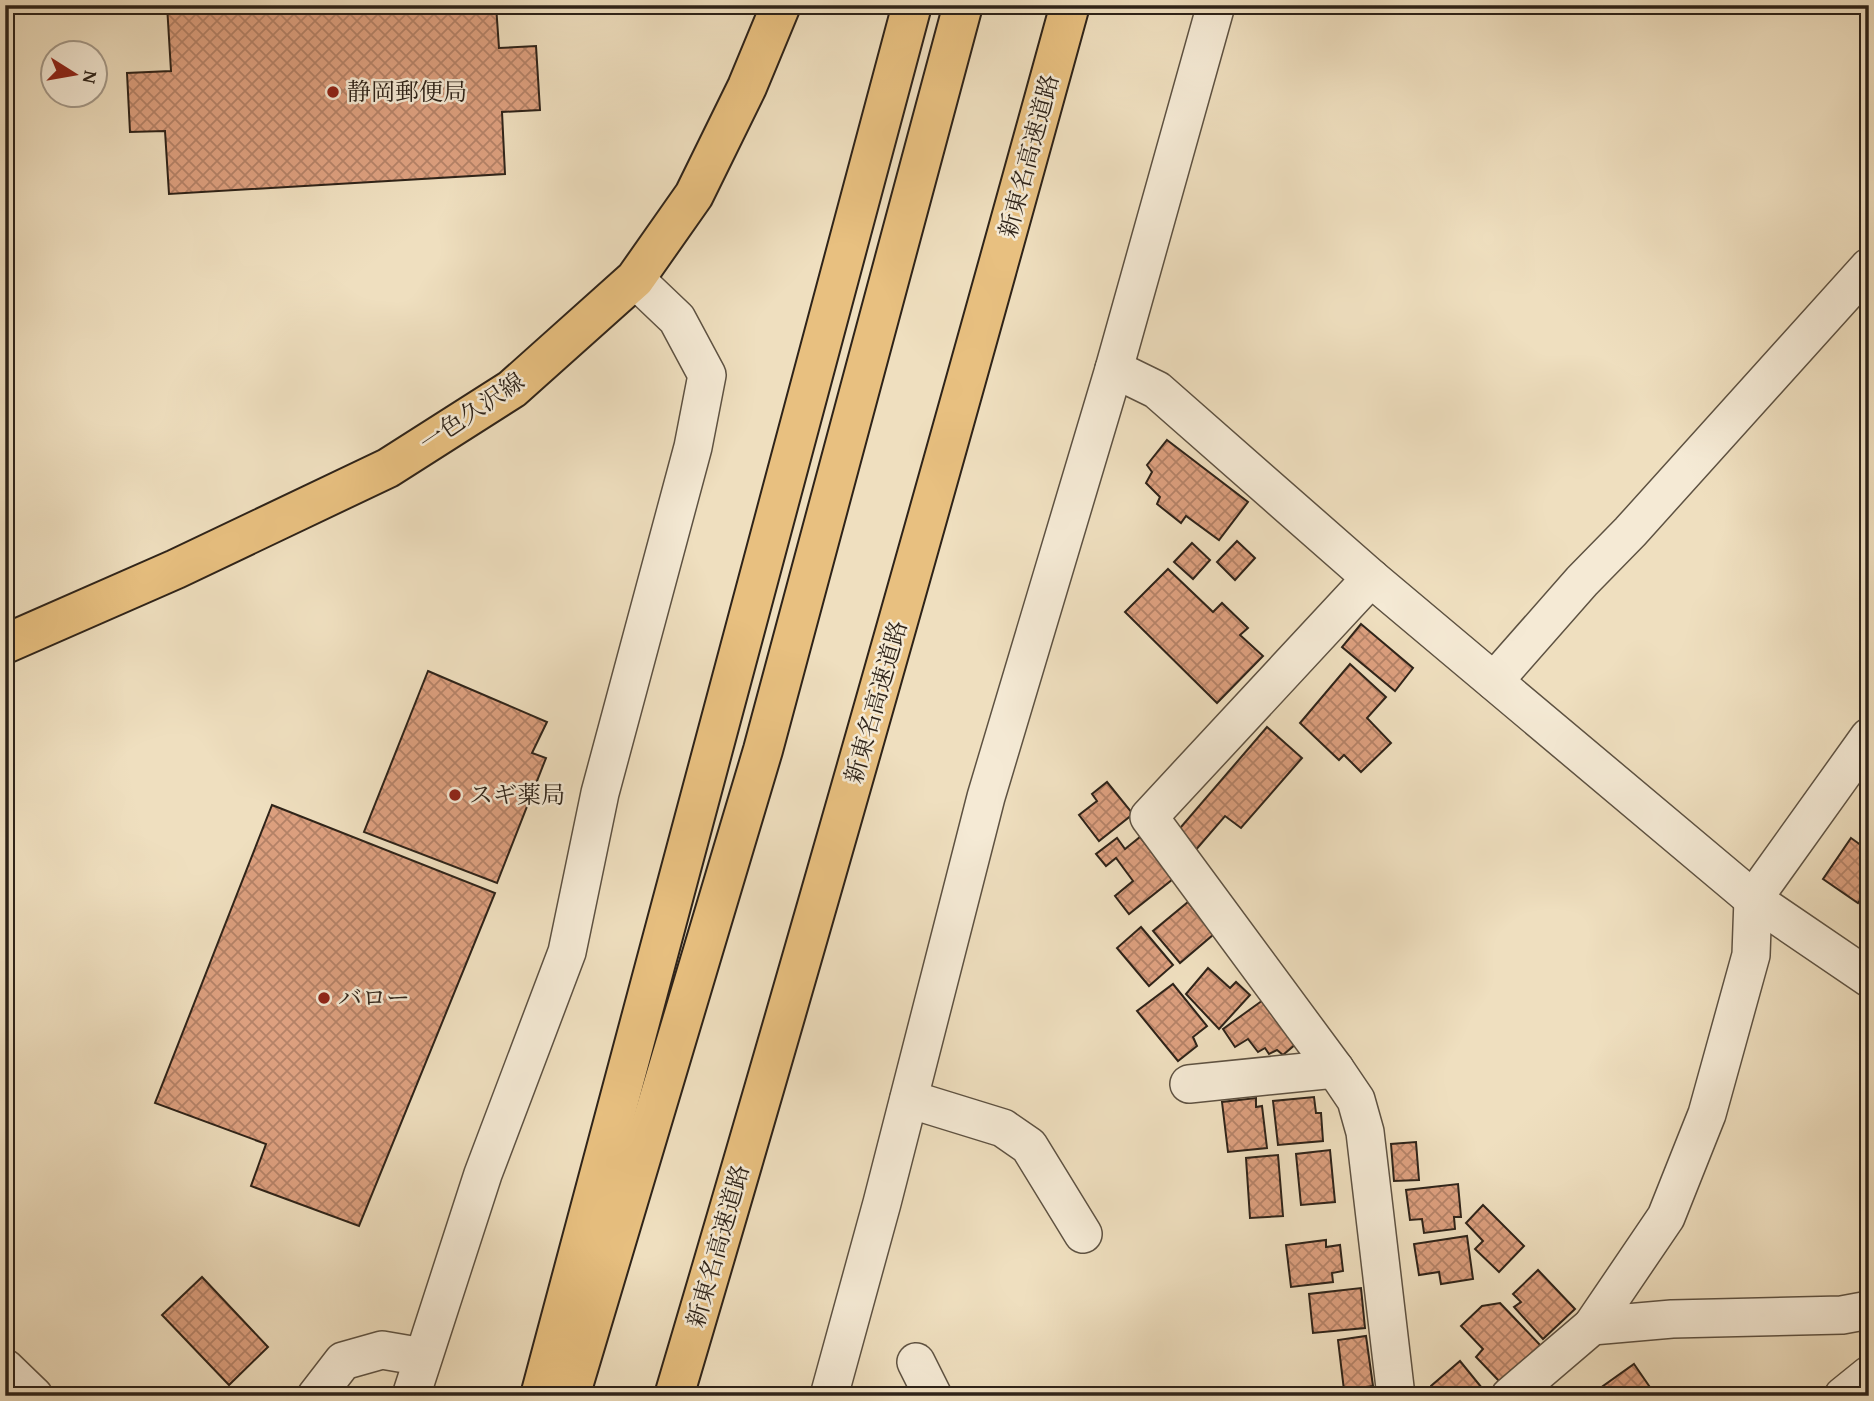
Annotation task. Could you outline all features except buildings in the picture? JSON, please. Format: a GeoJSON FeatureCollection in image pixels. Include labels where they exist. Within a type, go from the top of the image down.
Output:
{"type":"FeatureCollection","features":[{"type":"Feature","properties":{"kind":"main road","name":"一色久沢線"},"geometry":{"type":"LineString","coordinates":[[5,645],[176,569],[388,468],[512,389],[635,279],[694,195],[747,87],[781,5]]}},
{"type":"Feature","properties":{"kind":"main road"},"geometry":{"type":"LineString","coordinates":[[540,1396],[912,5]]}},
{"type":"Feature","properties":{"kind":"main road"},"geometry":{"type":"LineString","coordinates":[[570,1396],[762,750],[963,5]]}},
{"type":"Feature","properties":{"kind":"main road","name":"新東名高速道路"},"geometry":{"type":"LineString","coordinates":[[674,1396],[795,988],[1070,5]]}},
{"type":"Feature","properties":{"kind":"street"},"geometry":{"type":"LineString","coordinates":[[829,1396],[986,797],[1114,369],[1216,5]]}},
{"type":"Feature","properties":{"kind":"street"},"geometry":{"type":"LineString","coordinates":[[1494,681],[1581,581],[1630,532],[1869,267]]}},
{"type":"Feature","properties":{"kind":"street"},"geometry":{"type":"LineString","coordinates":[[411,1396],[483,1174],[567,952],[600,793],[693,447],[707,375],[677,319],[635,279]]}},
{"type":"Feature","properties":{"kind":"street"},"geometry":{"type":"LineString","coordinates":[[1114,369],[1157,390],[1371,578],[1753,900],[1869,978]]}},
{"type":"Feature","properties":{"kind":"street"},"geometry":{"type":"LineString","coordinates":[[1371,578],[1149,817],[1356,1100],[1365,1132],[1396,1396]]}},
{"type":"Feature","properties":{"kind":"street"},"geometry":{"type":"LineString","coordinates":[[1510,1396],[1592,1326],[1666,1217],[1707,1114],[1751,955],[1753,900],[1869,737]]}},
{"type":"Feature","properties":{"kind":"street"},"geometry":{"type":"LineString","coordinates":[[1189,1084],[1335,1069]]}},
{"type":"Feature","properties":{"kind":"street"},"geometry":{"type":"LineString","coordinates":[[909,1099],[1003,1128],[1028,1146],[1083,1234]]}},
{"type":"Feature","properties":{"kind":"street"},"geometry":{"type":"LineString","coordinates":[[1592,1326],[1672,1319],[1842,1315],[1869,1310]]}},
{"type":"Feature","properties":{"kind":"street"},"geometry":{"type":"LineString","coordinates":[[316,1396],[343,1360],[382,1350],[423,1357]]}},
{"type":"Feature","properties":{"kind":"street"},"geometry":{"type":"LineString","coordinates":[[916,1362],[933,1396]]}},
{"type":"Feature","properties":{"kind":"street"},"geometry":{"type":"LineString","coordinates":[[5,1368],[34,1396]]}},
{"type":"Feature","properties":{"kind":"street"},"geometry":{"type":"LineString","coordinates":[[1843,1396],[1869,1375]]}},
{"type":"Feature","properties":{"kind":"place","name":"静岡郵便局"},"geometry":{"type":"Point","coordinates":[333,92]}},
{"type":"Feature","properties":{"kind":"place","name":"スギ薬局"},"geometry":{"type":"Point","coordinates":[455,795]}},
{"type":"Feature","properties":{"kind":"place","name":"バロー"},"geometry":{"type":"Point","coordinates":[324,998]}}]}
